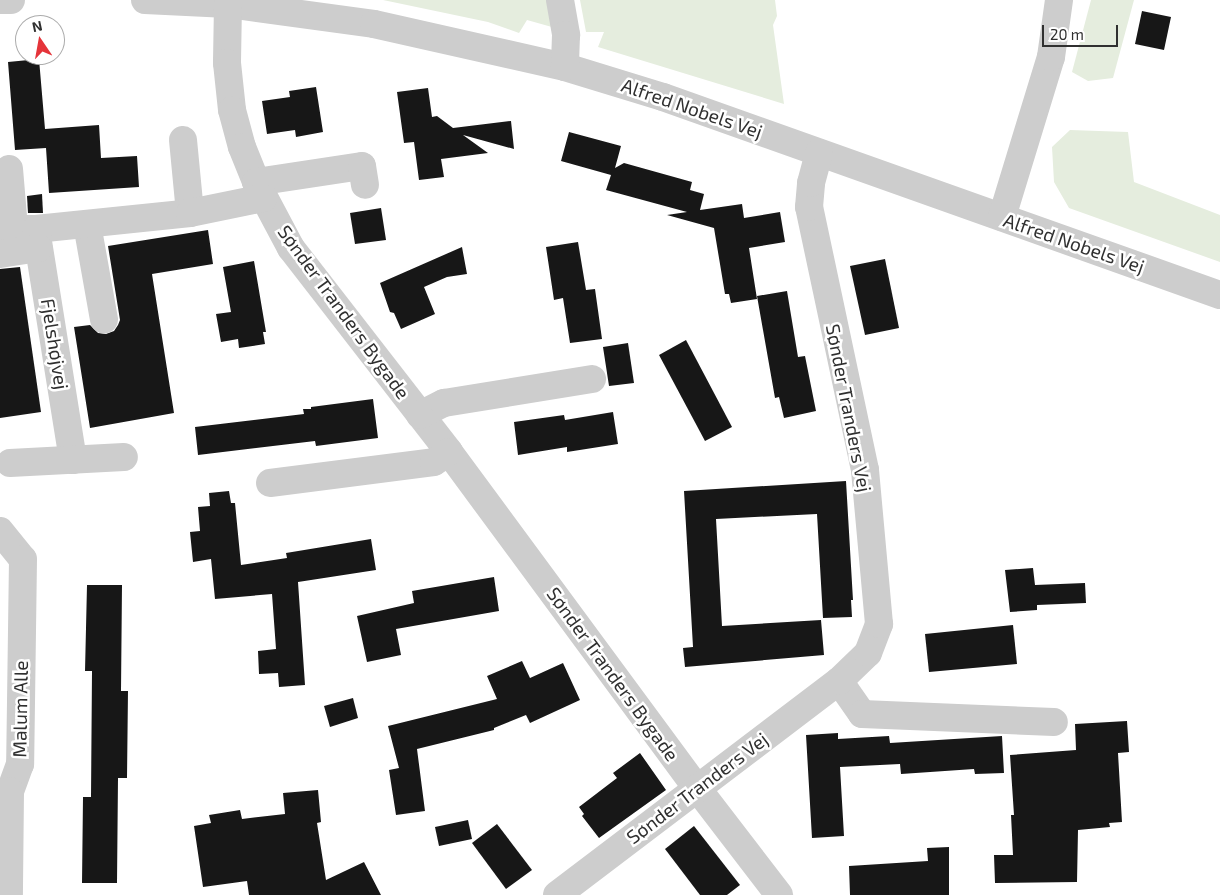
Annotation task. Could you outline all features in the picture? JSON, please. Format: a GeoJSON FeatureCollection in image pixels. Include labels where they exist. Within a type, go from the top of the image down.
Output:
{"type":"FeatureCollection","features":[{"type":"Feature","properties":{"kind":"street"},"geometry":{"type":"LineString","coordinates":[[0,0],[11,0]]}},
{"type":"Feature","properties":{"kind":"street","name":"Alfred Nobels Vej"},"geometry":{"type":"LineString","coordinates":[[145,0],[228,4],[374,24],[565,67],[663,97],[1220,295]]}},
{"type":"Feature","properties":{"kind":"street"},"geometry":{"type":"LineString","coordinates":[[560,0],[566,35],[565,67]]}},
{"type":"Feature","properties":{"kind":"street"},"geometry":{"type":"LineString","coordinates":[[1002,217],[1051,57],[1059,0]]}},
{"type":"Feature","properties":{"kind":"street","name":"Sønder Tranders Bygade"},"geometry":{"type":"LineString","coordinates":[[228,4],[227,63],[232,110],[242,147],[260,190],[291,248],[449,452],[697,788],[779,895]]}},
{"type":"Feature","properties":{"kind":"street"},"geometry":{"type":"LineString","coordinates":[[183,140],[190,213]]}},
{"type":"Feature","properties":{"kind":"street","name":"Sønder Tranders Vej"},"geometry":{"type":"LineString","coordinates":[[557,895],[838,681],[868,652],[879,624],[865,470],[809,208],[811,183],[819,152]]}},
{"type":"Feature","properties":{"kind":"street"},"geometry":{"type":"LineString","coordinates":[[0,254],[22,234],[86,224],[190,213],[260,190],[362,166],[365,185]]}},
{"type":"Feature","properties":{"kind":"street","name":"Fjelshøjvej"},"geometry":{"type":"LineString","coordinates":[[9,169],[73,460]]}},
{"type":"Feature","properties":{"kind":"street"},"geometry":{"type":"LineString","coordinates":[[86,224],[104,319]]}},
{"type":"Feature","properties":{"kind":"street","name":"Sønder Tranders Bygade"},"geometry":{"type":"LineString","coordinates":[[420,415],[444,403],[592,379]]}},
{"type":"Feature","properties":{"kind":"street"},"geometry":{"type":"LineString","coordinates":[[270,483],[434,462],[449,452]]}},
{"type":"Feature","properties":{"kind":"street"},"geometry":{"type":"LineString","coordinates":[[10,463],[124,456]]}},
{"type":"Feature","properties":{"kind":"street","name":"Malum Alle"},"geometry":{"type":"LineString","coordinates":[[0,530],[23,559],[20,764],[10,791],[9,895]]}},
{"type":"Feature","properties":{"kind":"street"},"geometry":{"type":"LineString","coordinates":[[838,681],[862,714],[1054,722]]}},
{"type":"Feature","properties":{"kind":"green space"},"geometry":{"type":"Polygon","coordinates":[[[383,0],[553,0],[559,29],[527,20],[519,33],[488,22],[383,0]]]}},
{"type":"Feature","properties":{"kind":"green space"},"geometry":{"type":"Polygon","coordinates":[[[580,0],[775,0],[777,16],[773,25],[784,104],[598,47],[604,32],[586,32],[580,0]]]}},
{"type":"Feature","properties":{"kind":"green space"},"geometry":{"type":"Polygon","coordinates":[[[1091,0],[1134,0],[1113,78],[1088,81],[1072,72],[1091,0]]]}},
{"type":"Feature","properties":{"kind":"green space"},"geometry":{"type":"Polygon","coordinates":[[[1070,130],[1128,132],[1134,182],[1220,215],[1220,262],[1069,208],[1054,182],[1052,147],[1070,130]]]}},
{"type":"Feature","properties":{"kind":"building"},"geometry":{"type":"Polygon","coordinates":[[[1142,11],[1171,17],[1164,50],[1135,44],[1142,11]]]}},
{"type":"Feature","properties":{"kind":"building"},"geometry":{"type":"Polygon","coordinates":[[[15,61],[15,65],[40,65],[45,129],[99,125],[101,158],[137,156],[139,187],[49,193],[46,148],[15,150],[8,62],[15,61]]]}},
{"type":"Feature","properties":{"kind":"building"},"geometry":{"type":"Polygon","coordinates":[[[316,87],[323,132],[296,137],[295,130],[267,134],[262,101],[290,97],[289,91],[316,87]]]}},
{"type":"Feature","properties":{"kind":"building"},"geometry":{"type":"Polygon","coordinates":[[[428,88],[432,117],[437,116],[453,128],[511,121],[514,149],[463,135],[488,153],[441,159],[444,177],[419,180],[414,142],[404,143],[397,92],[428,88]]]}},
{"type":"Feature","properties":{"kind":"building"},"geometry":{"type":"Polygon","coordinates":[[[569,132],[621,146],[615,168],[624,163],[692,182],[690,190],[704,194],[700,210],[742,204],[744,218],[780,212],[785,242],[749,248],[757,299],[731,303],[729,294],[725,294],[714,228],[667,215],[687,212],[606,190],[611,175],[561,161],[569,132]]]}},
{"type":"Feature","properties":{"kind":"building"},"geometry":{"type":"Polygon","coordinates":[[[42,194],[43,213],[28,213],[27,196],[42,194]]]}},
{"type":"Feature","properties":{"kind":"building"},"geometry":{"type":"Polygon","coordinates":[[[381,208],[386,240],[355,244],[350,213],[381,208]]]}},
{"type":"Feature","properties":{"kind":"building"},"geometry":{"type":"Polygon","coordinates":[[[208,230],[213,264],[152,274],[174,413],[90,428],[74,327],[90,325],[98,333],[106,334],[114,331],[118,325],[120,320],[108,246],[208,230]]]}},
{"type":"Feature","properties":{"kind":"building"},"geometry":{"type":"Polygon","coordinates":[[[578,242],[586,290],[595,289],[602,339],[570,343],[563,298],[554,300],[546,247],[578,242]]]}},
{"type":"Feature","properties":{"kind":"building"},"geometry":{"type":"Polygon","coordinates":[[[462,247],[467,274],[447,277],[424,287],[435,314],[401,329],[394,313],[390,312],[380,283],[462,247]]]}},
{"type":"Feature","properties":{"kind":"building"},"geometry":{"type":"Polygon","coordinates":[[[885,259],[899,328],[865,335],[850,266],[885,259]]]}},
{"type":"Feature","properties":{"kind":"building"},"geometry":{"type":"Polygon","coordinates":[[[254,261],[266,332],[263,332],[265,344],[239,348],[238,339],[221,342],[216,314],[231,312],[223,267],[254,261]]]}},
{"type":"Feature","properties":{"kind":"building"},"geometry":{"type":"Polygon","coordinates":[[[20,267],[41,412],[0,418],[0,269],[20,267]]]}},
{"type":"Feature","properties":{"kind":"building"},"geometry":{"type":"Polygon","coordinates":[[[787,291],[798,357],[805,356],[816,411],[784,418],[779,397],[775,398],[757,296],[787,291]]]}},
{"type":"Feature","properties":{"kind":"building"},"geometry":{"type":"Polygon","coordinates":[[[686,340],[732,427],[705,441],[659,355],[686,340]]]}},
{"type":"Feature","properties":{"kind":"building"},"geometry":{"type":"Polygon","coordinates":[[[628,343],[634,383],[609,386],[603,347],[628,343]]]}},
{"type":"Feature","properties":{"kind":"building"},"geometry":{"type":"Polygon","coordinates":[[[373,399],[378,438],[316,446],[315,441],[198,455],[195,427],[304,414],[303,409],[311,409],[311,407],[373,399]]]}},
{"type":"Feature","properties":{"kind":"building"},"geometry":{"type":"Polygon","coordinates":[[[613,412],[618,444],[567,452],[567,447],[518,455],[514,422],[564,415],[565,420],[613,412]]]}},
{"type":"Feature","properties":{"kind":"building"},"geometry":{"type":"Polygon","coordinates":[[[846,481],[853,600],[851,600],[852,617],[823,618],[817,514],[716,519],[722,626],[821,620],[824,655],[685,667],[683,648],[693,647],[684,491],[846,481]]]}},
{"type":"Feature","properties":{"kind":"building"},"geometry":{"type":"Polygon","coordinates":[[[229,491],[231,503],[235,503],[241,565],[287,558],[286,553],[371,539],[376,570],[298,582],[305,685],[279,687],[278,673],[259,674],[258,651],[276,649],[272,594],[215,599],[211,559],[193,562],[190,532],[200,531],[198,507],[210,506],[209,493],[229,491]]]}},
{"type":"Feature","properties":{"kind":"building"},"geometry":{"type":"Polygon","coordinates":[[[1033,568],[1035,585],[1085,583],[1086,603],[1037,605],[1037,610],[1010,612],[1005,570],[1033,568]]]}},
{"type":"Feature","properties":{"kind":"building"},"geometry":{"type":"Polygon","coordinates":[[[494,577],[499,611],[396,629],[401,655],[367,662],[357,616],[414,603],[412,591],[494,577]]]}},
{"type":"Feature","properties":{"kind":"building"},"geometry":{"type":"Polygon","coordinates":[[[87,585],[122,585],[121,691],[128,691],[127,778],[118,778],[117,883],[82,883],[83,797],[91,797],[92,671],[85,671],[87,585]]]}},
{"type":"Feature","properties":{"kind":"building"},"geometry":{"type":"Polygon","coordinates":[[[1013,625],[1017,664],[929,672],[925,634],[1013,625]]]}},
{"type":"Feature","properties":{"kind":"building"},"geometry":{"type":"Polygon","coordinates":[[[522,661],[530,678],[563,663],[580,700],[530,723],[526,715],[494,728],[494,730],[417,749],[425,811],[396,815],[389,770],[399,768],[388,726],[497,699],[487,676],[522,661]]]}},
{"type":"Feature","properties":{"kind":"building"},"geometry":{"type":"Polygon","coordinates":[[[353,698],[358,718],[330,727],[324,706],[353,698]]]}},
{"type":"Feature","properties":{"kind":"building"},"geometry":{"type":"Polygon","coordinates":[[[1127,721],[1129,752],[1118,753],[1122,822],[1109,823],[1110,827],[1078,830],[1077,882],[995,883],[994,855],[1013,855],[1011,815],[1014,815],[1010,755],[1076,750],[1075,724],[1127,721]]]}},
{"type":"Feature","properties":{"kind":"building"},"geometry":{"type":"Polygon","coordinates":[[[838,733],[838,739],[889,736],[890,743],[1002,736],[1004,773],[975,774],[974,769],[901,774],[900,764],[840,767],[844,836],[812,838],[806,735],[838,733]]]}},
{"type":"Feature","properties":{"kind":"building"},"geometry":{"type":"Polygon","coordinates":[[[640,753],[666,790],[599,838],[582,816],[584,814],[579,807],[617,778],[613,773],[640,753]]]}},
{"type":"Feature","properties":{"kind":"building"},"geometry":{"type":"Polygon","coordinates":[[[318,790],[321,822],[317,823],[326,880],[364,862],[381,895],[249,895],[247,881],[203,887],[194,826],[211,823],[209,815],[240,810],[242,819],[285,814],[283,793],[318,790]]]}},
{"type":"Feature","properties":{"kind":"building"},"geometry":{"type":"Polygon","coordinates":[[[468,820],[472,839],[439,846],[435,827],[468,820]]]}},
{"type":"Feature","properties":{"kind":"building"},"geometry":{"type":"Polygon","coordinates":[[[497,824],[532,870],[506,889],[472,843],[497,824]]]}},
{"type":"Feature","properties":{"kind":"building"},"geometry":{"type":"Polygon","coordinates":[[[694,826],[740,885],[727,895],[700,895],[665,849],[694,826]]]}},
{"type":"Feature","properties":{"kind":"building"},"geometry":{"type":"Polygon","coordinates":[[[949,847],[949,895],[850,895],[849,866],[928,861],[927,848],[949,847]]]}}]}
